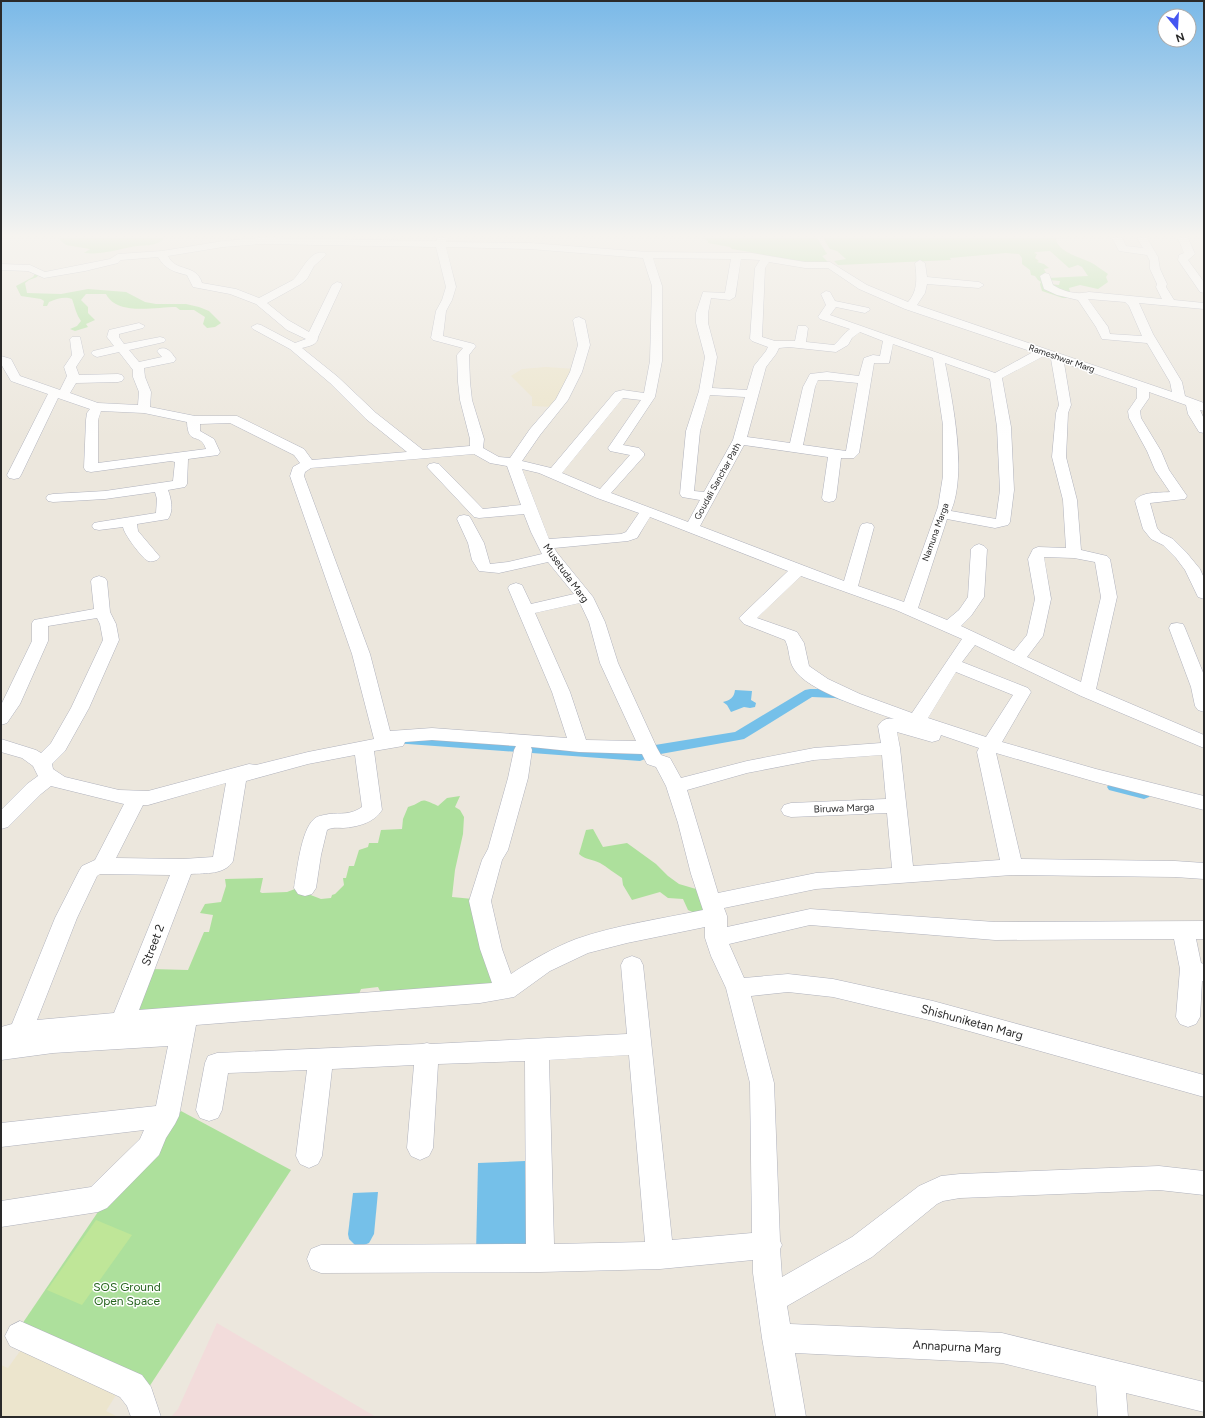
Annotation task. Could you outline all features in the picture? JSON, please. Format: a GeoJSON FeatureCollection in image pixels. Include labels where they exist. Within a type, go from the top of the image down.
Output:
{"type":"FeatureCollection","features":[{"type":"Feature","properties":{"kind":"street"},"geometry":{"type":"LineString","coordinates":[[262,304],[273,314],[303,335],[312,337]]}},
{"type":"Feature","properties":{"kind":"street"},"geometry":{"type":"LineString","coordinates":[[294,347],[312,342],[312,337],[328,304]]}},
{"type":"Feature","properties":{"kind":"street"},"geometry":{"type":"LineString","coordinates":[[445,304],[441,311],[437,338],[470,346],[463,355],[464,382],[466,400],[477,439],[476,450]]}},
{"type":"Feature","properties":{"kind":"street"},"geometry":{"type":"LineString","coordinates":[[602,495],[637,456],[637,453],[634,451],[615,448],[649,397],[656,361],[657,304]]}},
{"type":"Feature","properties":{"kind":"street"},"geometry":{"type":"LineString","coordinates":[[704,304],[702,323],[712,357],[694,431],[687,494],[708,497]]}},
{"type":"Feature","properties":{"kind":"street"},"geometry":{"type":"LineString","coordinates":[[758,304],[756,339],[774,344],[836,349],[844,343],[847,336],[859,328]]}},
{"type":"Feature","properties":{"kind":"street"},"geometry":{"type":"LineString","coordinates":[[835,304],[831,305],[824,317],[996,377],[1043,352]]}},
{"type":"Feature","properties":{"kind":"street"},"geometry":{"type":"LineString","coordinates":[[837,304],[865,310]]}},
{"type":"Feature","properties":{"kind":"street","name":"Rameshwar Marg"},"geometry":{"type":"LineString","coordinates":[[905,304],[1198,405]]}},
{"type":"Feature","properties":{"kind":"street"},"geometry":{"type":"LineString","coordinates":[[1087,304],[1102,327],[1106,337],[1151,340]]}},
{"type":"Feature","properties":{"kind":"street"},"geometry":{"type":"LineString","coordinates":[[1134,304],[1151,340],[1176,382],[1179,398]]}},
{"type":"Feature","properties":{"kind":"street"},"geometry":{"type":"LineString","coordinates":[[1188,304],[1204,306]]}},
{"type":"Feature","properties":{"kind":"street"},"geometry":{"type":"LineString","coordinates":[[512,464],[535,432],[562,400],[576,372],[584,345],[579,320]]}},
{"type":"Feature","properties":{"kind":"street"},"geometry":{"type":"LineString","coordinates":[[140,326],[113,332],[113,337],[123,347],[139,370],[138,377],[145,392],[144,409]]}},
{"type":"Feature","properties":{"kind":"street"},"geometry":{"type":"LineString","coordinates":[[257,327],[294,347],[334,380],[371,416],[420,455]]}},
{"type":"Feature","properties":{"kind":"street"},"geometry":{"type":"LineString","coordinates":[[800,345],[802,328]]}},
{"type":"Feature","properties":{"kind":"street"},"geometry":{"type":"LineString","coordinates":[[14,475],[59,393],[69,386],[73,376],[70,367],[78,355],[76,339]]}},
{"type":"Feature","properties":{"kind":"street"},"geometry":{"type":"LineString","coordinates":[[740,440],[849,455],[852,453],[863,380],[868,361],[872,359],[885,360],[888,343],[892,340]]}},
{"type":"Feature","properties":{"kind":"street","name":"Goudali Sanchar Path"},"geometry":{"type":"LineString","coordinates":[[692,528],[740,440],[760,366],[772,352],[774,344]]}},
{"type":"Feature","properties":{"kind":"street"},"geometry":{"type":"LineString","coordinates":[[97,354],[123,347],[162,346],[170,359],[137,366]]}},
{"type":"Feature","properties":{"kind":"street","name":"Namuna Marga"},"geometry":{"type":"LineString","coordinates":[[909,610],[920,572],[945,509],[950,480],[952,450],[947,399],[938,356]]}},
{"type":"Feature","properties":{"kind":"street"},"geometry":{"type":"LineString","coordinates":[[1057,357],[1065,405],[1062,413],[1059,457],[1070,500],[1074,554]]}},
{"type":"Feature","properties":{"kind":"street"},"geometry":{"type":"LineString","coordinates":[[1,360],[7,362],[15,378],[11,380],[59,393],[76,401],[97,407],[144,409],[193,420],[232,420],[299,452],[308,464]]}},
{"type":"Feature","properties":{"kind":"street"},"geometry":{"type":"LineString","coordinates":[[796,448],[809,387],[814,378],[827,376],[863,380]]}},
{"type":"Feature","properties":{"kind":"street"},"geometry":{"type":"LineString","coordinates":[[942,514],[995,524],[1003,522],[1008,490],[1004,450],[1004,427],[996,377]]}},
{"type":"Feature","properties":{"kind":"street"},"geometry":{"type":"LineString","coordinates":[[72,379],[118,378]]}},
{"type":"Feature","properties":{"kind":"street"},"geometry":{"type":"LineString","coordinates":[[1143,386],[1143,398],[1134,411],[1135,418],[1154,451],[1162,470],[1180,496],[1150,498],[1142,501],[1150,529],[1156,536],[1168,542],[1182,555],[1192,569],[1204,593]]}},
{"type":"Feature","properties":{"kind":"street"},"geometry":{"type":"LineString","coordinates":[[705,390],[752,394]]}},
{"type":"Feature","properties":{"kind":"street"},"geometry":{"type":"LineString","coordinates":[[553,474],[619,395],[623,394],[649,397]]}},
{"type":"Feature","properties":{"kind":"street"},"geometry":{"type":"LineString","coordinates":[[1198,405],[1194,414],[1204,429]]}},
{"type":"Feature","properties":{"kind":"street"},"geometry":{"type":"LineString","coordinates":[[53,498],[105,495],[180,484],[182,460],[172,457],[91,468],[92,420],[93,413],[97,407]]}},
{"type":"Feature","properties":{"kind":"street"},"geometry":{"type":"LineString","coordinates":[[179,459],[181,456],[213,452],[212,444],[207,437],[194,433],[193,420]]}},
{"type":"Feature","properties":{"kind":"street"},"geometry":{"type":"LineString","coordinates":[[383,738],[361,654],[297,476],[298,470],[308,464],[476,450],[495,460],[530,466],[553,474],[602,495],[692,528],[796,572],[850,588],[909,610],[972,637],[1087,692],[1204,742]]}},
{"type":"Feature","properties":{"kind":"street"},"geometry":{"type":"LineString","coordinates":[[829,498],[835,454]]}},
{"type":"Feature","properties":{"kind":"street","name":"Musetuda Marg"},"geometry":{"type":"LineString","coordinates":[[512,464],[538,532],[547,550],[585,597],[597,622],[609,663],[651,753]]}},
{"type":"Feature","properties":{"kind":"street"},"geometry":{"type":"LineString","coordinates":[[434,467],[479,514],[529,509]]}},
{"type":"Feature","properties":{"kind":"street"},"geometry":{"type":"LineString","coordinates":[[99,526],[163,516],[164,499],[160,487]]}},
{"type":"Feature","properties":{"kind":"street"},"geometry":{"type":"LineString","coordinates":[[464,518],[476,543],[480,560],[484,568],[489,568],[515,564],[547,550],[624,538],[632,535],[647,511]]}},
{"type":"Feature","properties":{"kind":"street"},"geometry":{"type":"LineString","coordinates":[[129,521],[131,532],[152,557]]}},
{"type":"Feature","properties":{"kind":"street"},"geometry":{"type":"LineString","coordinates":[[850,588],[867,527]]}},
{"type":"Feature","properties":{"kind":"street"},"geometry":{"type":"LineString","coordinates":[[950,627],[965,612],[976,596],[979,549]]}},
{"type":"Feature","properties":{"kind":"street"},"geometry":{"type":"LineString","coordinates":[[1016,659],[1035,636],[1043,599],[1036,559],[1038,552],[1074,554],[1100,558],[1103,561],[1108,597],[1087,692]]}},
{"type":"Feature","properties":{"kind":"street"},"geometry":{"type":"LineString","coordinates":[[796,572],[746,618],[750,621],[791,636],[794,639],[798,659],[803,669],[813,678],[836,690],[989,748]]}},
{"type":"Feature","properties":{"kind":"street"},"geometry":{"type":"LineString","coordinates":[[1,822],[34,789],[46,770],[80,708],[111,640],[108,624],[102,612],[99,581]]}},
{"type":"Feature","properties":{"kind":"street"},"geometry":{"type":"LineString","coordinates":[[516,588],[561,692],[579,746]]}},
{"type":"Feature","properties":{"kind":"street"},"geometry":{"type":"LineString","coordinates":[[526,610],[585,597]]}},
{"type":"Feature","properties":{"kind":"street"},"geometry":{"type":"LineString","coordinates":[[1,719],[11,704],[22,682],[40,641],[40,623],[102,612]]}},
{"type":"Feature","properties":{"kind":"street"},"geometry":{"type":"LineString","coordinates":[[1177,628],[1200,687],[1204,706]]}},
{"type":"Feature","properties":{"kind":"street"},"geometry":{"type":"LineString","coordinates":[[919,721],[919,716],[972,637]]}},
{"type":"Feature","properties":{"kind":"street"},"geometry":{"type":"LineString","coordinates":[[953,664],[1022,692],[989,748],[1012,867]]}},
{"type":"Feature","properties":{"kind":"street"},"geometry":{"type":"LineString","coordinates":[[903,875],[891,748],[887,726],[890,724],[989,748],[1118,783],[1204,803]]}},
{"type":"Feature","properties":{"kind":"street"},"geometry":{"type":"LineString","coordinates":[[1,745],[29,754],[59,782],[119,797],[136,798],[148,798],[223,777],[383,738],[432,734],[544,742],[651,753],[663,763],[676,786],[688,823],[701,874],[715,919],[722,956],[737,988],[762,1083],[768,1245],[767,1273],[791,1417]]}},
{"type":"Feature","properties":{"kind":"street"},"geometry":{"type":"LineString","coordinates":[[11,1034],[89,871],[102,866],[183,867],[212,865],[223,862],[237,777],[308,758],[390,742],[523,750],[651,753]]}},
{"type":"Feature","properties":{"kind":"street"},"geometry":{"type":"LineString","coordinates":[[305,888],[315,837],[319,826],[324,822],[350,821],[363,817],[372,810],[364,748]]}},
{"type":"Feature","properties":{"kind":"street"},"geometry":{"type":"LineString","coordinates":[[676,786],[747,767],[814,754],[891,748]]}},
{"type":"Feature","properties":{"kind":"street"},"geometry":{"type":"LineString","coordinates":[[506,990],[491,949],[480,901],[492,860],[498,850],[518,778],[523,750]]}},
{"type":"Feature","properties":{"kind":"street"},"geometry":{"type":"LineString","coordinates":[[102,866],[136,798]]}},
{"type":"Feature","properties":{"kind":"street","name":"Biruwa Marga"},"geometry":{"type":"LineString","coordinates":[[791,810],[896,806]]}},
{"type":"Feature","properties":{"kind":"street","name":"Street 2"},"geometry":{"type":"LineString","coordinates":[[122,1023],[183,867]]}},
{"type":"Feature","properties":{"kind":"street"},"geometry":{"type":"LineString","coordinates":[[715,919],[816,881],[1012,867],[1168,869],[1204,871]]}},
{"type":"Feature","properties":{"kind":"street"},"geometry":{"type":"LineString","coordinates":[[1,1050],[184,1025],[506,990],[542,965],[582,946],[627,934],[715,919],[810,917],[995,930],[1194,931],[1197,971],[1188,1017]]}},
{"type":"Feature","properties":{"kind":"street"},"geometry":{"type":"LineString","coordinates":[[632,965],[660,1255]]}},
{"type":"Feature","properties":{"kind":"street","name":"Shishuniketan Marg"},"geometry":{"type":"LineString","coordinates":[[737,988],[788,983],[833,988],[933,1011],[1204,1086]]}},
{"type":"Feature","properties":{"kind":"street"},"geometry":{"type":"LineString","coordinates":[[11,1034],[122,1023],[184,1025]]}},
{"type":"Feature","properties":{"kind":"street"},"geometry":{"type":"LineString","coordinates":[[1,1214],[98,1199],[150,1147],[156,1132],[166,1116],[184,1025]]}},
{"type":"Feature","properties":{"kind":"street"},"geometry":{"type":"LineString","coordinates":[[209,1110],[217,1063],[427,1053],[537,1050],[639,1044]]}},
{"type":"Feature","properties":{"kind":"street"},"geometry":{"type":"LineString","coordinates":[[537,1050],[540,1258]]}},
{"type":"Feature","properties":{"kind":"street"},"geometry":{"type":"LineString","coordinates":[[420,1148],[427,1053]]}},
{"type":"Feature","properties":{"kind":"street"},"geometry":{"type":"LineString","coordinates":[[308,1156],[321,1058]]}},
{"type":"Feature","properties":{"kind":"street"},"geometry":{"type":"LineString","coordinates":[[1,1135],[166,1116]]}},
{"type":"Feature","properties":{"kind":"street"},"geometry":{"type":"LineString","coordinates":[[771,1299],[862,1247],[928,1195],[941,1189],[960,1186],[1159,1178],[1204,1183]]}},
{"type":"Feature","properties":{"kind":"street"},"geometry":{"type":"LineString","coordinates":[[321,1259],[540,1258],[660,1255],[768,1245]]}},
{"type":"Feature","properties":{"kind":"street"},"geometry":{"type":"LineString","coordinates":[[20,1336],[131,1386],[140,1398],[146,1417]]}},
{"type":"Feature","properties":{"kind":"street","name":"Annapurna Marg"},"geometry":{"type":"LineString","coordinates":[[777,1338],[1002,1348],[1204,1397]]}},
{"type":"Feature","properties":{"kind":"street"},"geometry":{"type":"LineString","coordinates":[[1110,1375],[1113,1417]]}},
{"type":"Feature","properties":{"kind":"shaded area"},"geometry":{"type":"Polygon","coordinates":[[[546,367],[575,369],[553,407],[532,406],[532,397],[511,376],[522,369],[546,367]]]}},
{"type":"Feature","properties":{"kind":"shaded area"},"geometry":{"type":"Polygon","coordinates":[[[217,1323],[376,1417],[171,1417],[178,1409],[217,1323]]]}},
{"type":"Feature","properties":{"kind":"shaded area"},"geometry":{"type":"Polygon","coordinates":[[[25,1344],[121,1387],[106,1411],[118,1417],[1,1417],[1,1365],[8,1368],[25,1344]]]}},
{"type":"Feature","properties":{"kind":"green space"},"geometry":{"type":"Polygon","coordinates":[[[74,304],[85,304],[88,307],[88,313],[95,320],[86,324],[88,327],[75,331],[70,329],[77,326],[81,321],[74,304]]]}},
{"type":"Feature","properties":{"kind":"green space"},"geometry":{"type":"Polygon","coordinates":[[[117,304],[187,304],[209,311],[221,323],[215,327],[207,328],[203,324],[205,317],[194,310],[180,310],[176,307],[137,309],[117,304]]]}},
{"type":"Feature","properties":{"kind":"green space"},"geometry":{"type":"Polygon","coordinates":[[[460,796],[455,807],[460,810],[464,817],[463,834],[455,870],[452,897],[473,899],[501,987],[381,993],[378,987],[361,989],[359,994],[141,1015],[134,1010],[151,969],[188,970],[204,932],[209,932],[213,915],[200,913],[205,904],[221,902],[226,886],[225,879],[263,878],[260,892],[262,893],[287,892],[295,889],[321,899],[331,898],[332,895],[344,885],[343,878],[346,878],[349,866],[354,866],[359,850],[368,847],[369,843],[378,843],[381,830],[402,829],[403,819],[408,807],[422,801],[427,801],[438,806],[447,798],[460,796]]]}},
{"type":"Feature","properties":{"kind":"green space"},"geometry":{"type":"Polygon","coordinates":[[[593,829],[603,847],[627,843],[656,864],[679,884],[696,889],[713,908],[701,916],[688,910],[683,899],[668,898],[660,892],[632,900],[623,885],[622,878],[600,863],[579,854],[586,830],[593,829]]]}},
{"type":"Feature","properties":{"kind":"green space","name":"SOS Ground Open Space"},"geometry":{"type":"Polygon","coordinates":[[[181,1111],[291,1170],[149,1387],[18,1330],[102,1206],[181,1111]]]}},
{"type":"Feature","properties":{"kind":"green space"},"geometry":{"type":"Polygon","coordinates":[[[96,1220],[132,1235],[82,1305],[47,1290],[96,1220]]]}},
{"type":"Feature","properties":{"kind":"water"},"geometry":{"type":"Polygon","coordinates":[[[735,690],[752,691],[751,700],[756,703],[755,707],[744,707],[731,712],[727,705],[723,702],[734,695],[735,690]]]}},
{"type":"Feature","properties":{"kind":"water"},"geometry":{"type":"Polygon","coordinates":[[[525,1161],[529,1256],[476,1254],[478,1163],[525,1161]]]}},
{"type":"Feature","properties":{"kind":"water"},"geometry":{"type":"Polygon","coordinates":[[[378,1192],[374,1234],[369,1243],[364,1245],[355,1245],[349,1239],[348,1234],[353,1193],[378,1192]]]}},
{"type":"Feature","properties":{"kind":"waterway"},"geometry":{"type":"LineString","coordinates":[[655,750],[739,736],[810,693],[837,694],[844,697]]}},
{"type":"Feature","properties":{"kind":"waterway"},"geometry":{"type":"LineString","coordinates":[[399,740],[640,756]]}},
{"type":"Feature","properties":{"kind":"waterway"},"geometry":{"type":"LineString","coordinates":[[1114,787],[1144,794]]}}]}
